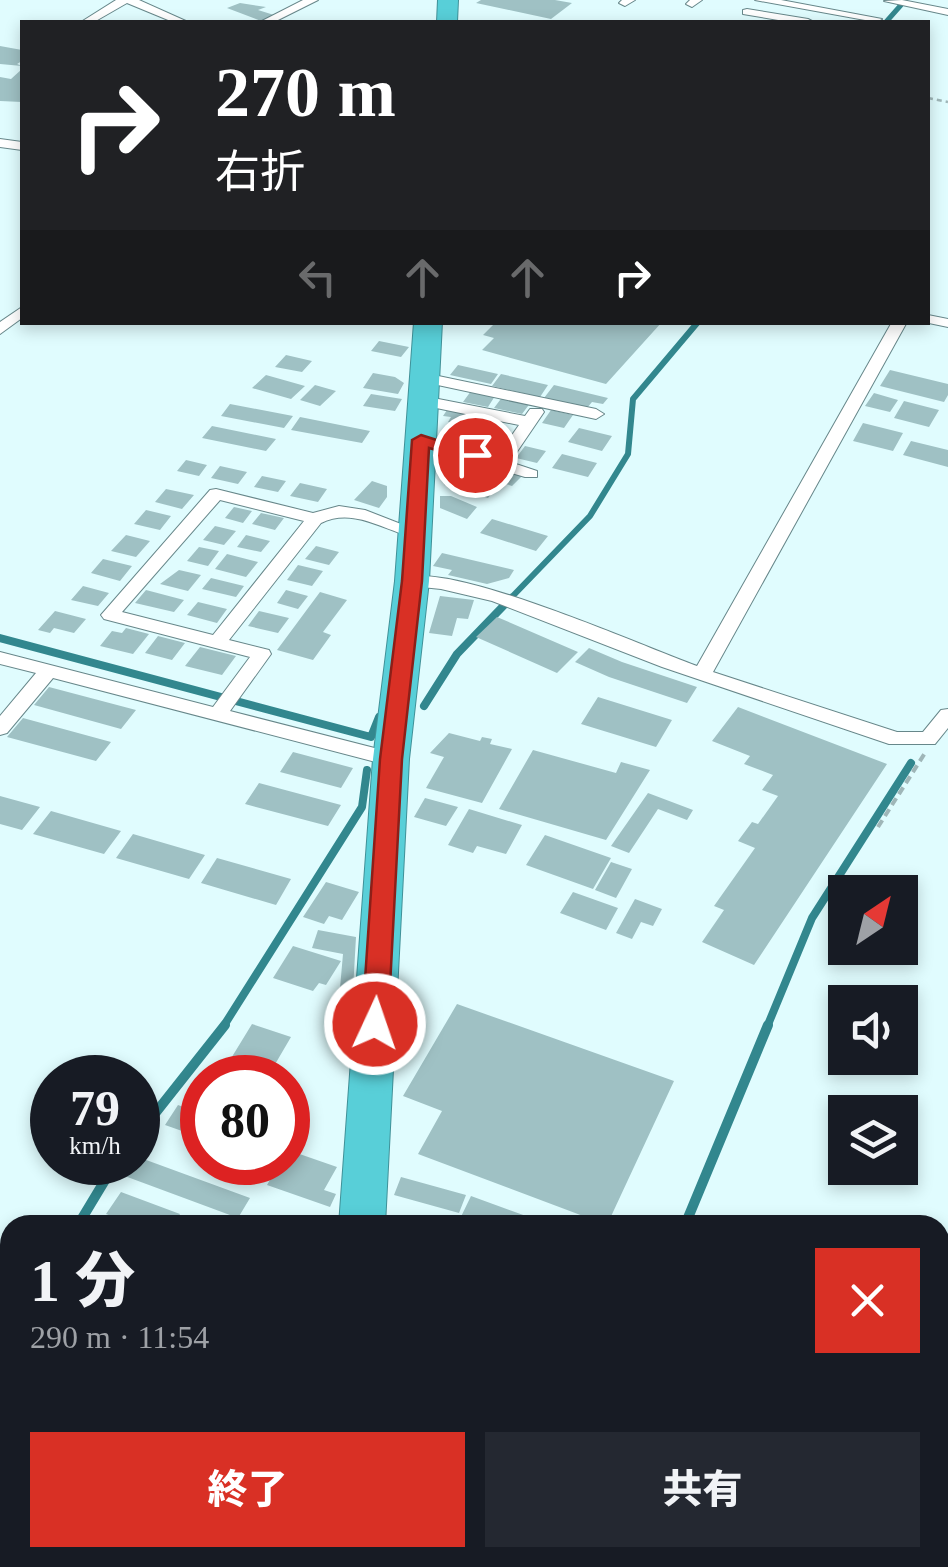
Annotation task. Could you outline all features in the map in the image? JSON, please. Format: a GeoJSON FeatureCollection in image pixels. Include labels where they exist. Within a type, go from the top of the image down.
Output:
{"type":"FeatureCollection","features":[{"type":"Feature","properties":{"kind":"highway"},"geometry":{"type":"LineString","coordinates":[[363,1215],[391,759],[412,581],[428,325]]}},
{"type":"Feature","properties":{"kind":"street"},"geometry":{"type":"LineString","coordinates":[[90,20],[127,0],[177,20]]}},
{"type":"Feature","properties":{"kind":"street"},"geometry":{"type":"LineString","coordinates":[[278,20],[312,0]]}},
{"type":"Feature","properties":{"kind":"street"},"geometry":{"type":"LineString","coordinates":[[761,0],[814,4],[871,20]]}},
{"type":"Feature","properties":{"kind":"street"},"geometry":{"type":"LineString","coordinates":[[890,1],[948,12]]}},
{"type":"Feature","properties":{"kind":"street"},"geometry":{"type":"LineString","coordinates":[[747,12],[796,20]]}},
{"type":"Feature","properties":{"kind":"street"},"geometry":{"type":"LineString","coordinates":[[0,330],[20,313]]}},
{"type":"Feature","properties":{"kind":"street"},"geometry":{"type":"LineString","coordinates":[[704,674],[898,325]]}},
{"type":"Feature","properties":{"kind":"street"},"geometry":{"type":"LineString","coordinates":[[424,389],[543,403],[596,414]]}},
{"type":"Feature","properties":{"kind":"street"},"geometry":{"type":"LineString","coordinates":[[424,389],[529,422]]}},
{"type":"Feature","properties":{"kind":"street"},"geometry":{"type":"LineString","coordinates":[[502,462],[543,403]]}},
{"type":"Feature","properties":{"kind":"street"},"geometry":{"type":"LineString","coordinates":[[421,440],[531,474]]}},
{"type":"Feature","properties":{"kind":"street"},"geometry":{"type":"LineString","coordinates":[[217,716],[262,654],[110,615],[216,494],[315,519]]}},
{"type":"Feature","properties":{"kind":"street"},"geometry":{"type":"LineString","coordinates":[[218,642],[315,519],[326,512],[348,510],[415,534]]}},
{"type":"Feature","properties":{"kind":"street"},"geometry":{"type":"LineString","coordinates":[[412,581],[437,582],[508,601],[896,740],[928,739],[948,715]]}},
{"type":"Feature","properties":{"kind":"street"},"geometry":{"type":"LineString","coordinates":[[0,658],[391,759]]}},
{"type":"Feature","properties":{"kind":"street"},"geometry":{"type":"LineString","coordinates":[[0,728],[49,671]]}},
{"type":"Feature","properties":{"kind":"path"},"geometry":{"type":"LineString","coordinates":[[878,827],[924,756],[928,739]]}},
{"type":"Feature","properties":{"kind":"building"},"geometry":{"type":"Polygon","coordinates":[[[240,3],[266,7],[258,10],[274,15],[258,20],[227,8],[240,3]]]}},
{"type":"Feature","properties":{"kind":"building"},"geometry":{"type":"Polygon","coordinates":[[[476,3],[572,3],[551,19],[476,3]]]}},
{"type":"Feature","properties":{"kind":"building"},"geometry":{"type":"Polygon","coordinates":[[[0,46],[20,50],[20,66],[0,64],[0,46]]]}},
{"type":"Feature","properties":{"kind":"building"},"geometry":{"type":"Polygon","coordinates":[[[20,71],[20,102],[0,101],[0,77],[11,79],[20,71]]]}},
{"type":"Feature","properties":{"kind":"building"},"geometry":{"type":"Polygon","coordinates":[[[493,325],[659,325],[606,384],[482,350],[494,338],[483,335],[493,325]]]}},
{"type":"Feature","properties":{"kind":"building"},"geometry":{"type":"Polygon","coordinates":[[[379,341],[409,347],[401,357],[371,351],[379,341]]]}},
{"type":"Feature","properties":{"kind":"building"},"geometry":{"type":"Polygon","coordinates":[[[286,355],[312,361],[302,372],[275,367],[286,355]]]}},
{"type":"Feature","properties":{"kind":"building"},"geometry":{"type":"Polygon","coordinates":[[[458,365],[498,374],[491,384],[450,375],[458,365]]]}},
{"type":"Feature","properties":{"kind":"building"},"geometry":{"type":"Polygon","coordinates":[[[890,370],[948,384],[948,395],[944,402],[880,386],[890,370]]]}},
{"type":"Feature","properties":{"kind":"building"},"geometry":{"type":"Polygon","coordinates":[[[373,373],[404,383],[398,394],[363,388],[373,373]]]}},
{"type":"Feature","properties":{"kind":"building"},"geometry":{"type":"Polygon","coordinates":[[[501,374],[548,385],[540,397],[492,386],[501,374]]]}},
{"type":"Feature","properties":{"kind":"building"},"geometry":{"type":"Polygon","coordinates":[[[266,375],[305,386],[291,399],[252,388],[266,375]]]}},
{"type":"Feature","properties":{"kind":"building"},"geometry":{"type":"Polygon","coordinates":[[[315,385],[336,391],[320,406],[300,400],[315,385]]]}},
{"type":"Feature","properties":{"kind":"building"},"geometry":{"type":"Polygon","coordinates":[[[554,385],[608,398],[603,404],[592,402],[587,408],[544,398],[554,385]]]}},
{"type":"Feature","properties":{"kind":"building"},"geometry":{"type":"Polygon","coordinates":[[[471,391],[495,396],[488,407],[463,402],[471,391]]]}},
{"type":"Feature","properties":{"kind":"building"},"geometry":{"type":"Polygon","coordinates":[[[874,393],[898,400],[890,412],[865,406],[874,393]]]}},
{"type":"Feature","properties":{"kind":"building"},"geometry":{"type":"Polygon","coordinates":[[[371,394],[402,399],[395,411],[363,406],[371,394]]]}},
{"type":"Feature","properties":{"kind":"building"},"geometry":{"type":"Polygon","coordinates":[[[503,396],[531,402],[522,414],[494,408],[503,396]]]}},
{"type":"Feature","properties":{"kind":"building"},"geometry":{"type":"Polygon","coordinates":[[[904,401],[939,410],[929,427],[894,418],[904,401]]]}},
{"type":"Feature","properties":{"kind":"building"},"geometry":{"type":"Polygon","coordinates":[[[230,404],[293,416],[284,428],[221,416],[230,404]]]}},
{"type":"Feature","properties":{"kind":"building"},"geometry":{"type":"Polygon","coordinates":[[[447,410],[476,416],[470,426],[448,422],[451,417],[443,416],[447,410]]]}},
{"type":"Feature","properties":{"kind":"building"},"geometry":{"type":"Polygon","coordinates":[[[551,410],[573,415],[564,428],[542,423],[551,410]]]}},
{"type":"Feature","properties":{"kind":"building"},"geometry":{"type":"Polygon","coordinates":[[[300,417],[370,431],[362,443],[291,430],[300,417]]]}},
{"type":"Feature","properties":{"kind":"building"},"geometry":{"type":"Polygon","coordinates":[[[863,423],[903,433],[893,451],[853,441],[863,423]]]}},
{"type":"Feature","properties":{"kind":"building"},"geometry":{"type":"Polygon","coordinates":[[[212,426],[276,439],[266,451],[202,438],[212,426]]]}},
{"type":"Feature","properties":{"kind":"building"},"geometry":{"type":"Polygon","coordinates":[[[448,427],[466,430],[459,442],[441,438],[448,427]]]}},
{"type":"Feature","properties":{"kind":"building"},"geometry":{"type":"Polygon","coordinates":[[[579,428],[612,436],[602,451],[568,442],[579,428]]]}},
{"type":"Feature","properties":{"kind":"building"},"geometry":{"type":"Polygon","coordinates":[[[478,432],[508,441],[495,454],[468,443],[478,432]]]}},
{"type":"Feature","properties":{"kind":"building"},"geometry":{"type":"Polygon","coordinates":[[[911,441],[948,450],[948,467],[903,455],[911,441]]]}},
{"type":"Feature","properties":{"kind":"building"},"geometry":{"type":"Polygon","coordinates":[[[525,446],[546,451],[537,463],[516,458],[525,446]]]}},
{"type":"Feature","properties":{"kind":"building"},"geometry":{"type":"Polygon","coordinates":[[[456,454],[484,463],[473,474],[446,465],[456,454]]]}},
{"type":"Feature","properties":{"kind":"building"},"geometry":{"type":"Polygon","coordinates":[[[562,454],[597,463],[588,477],[552,468],[562,454]]]}},
{"type":"Feature","properties":{"kind":"building"},"geometry":{"type":"Polygon","coordinates":[[[186,460],[207,465],[199,476],[177,471],[186,460]]]}},
{"type":"Feature","properties":{"kind":"building"},"geometry":{"type":"Polygon","coordinates":[[[220,466],[247,472],[238,484],[211,478],[220,466]]]}},
{"type":"Feature","properties":{"kind":"building"},"geometry":{"type":"Polygon","coordinates":[[[494,467],[522,476],[512,486],[484,477],[494,467]]]}},
{"type":"Feature","properties":{"kind":"building"},"geometry":{"type":"Polygon","coordinates":[[[454,474],[497,487],[488,498],[444,485],[454,474]]]}},
{"type":"Feature","properties":{"kind":"building"},"geometry":{"type":"Polygon","coordinates":[[[262,476],[286,481],[278,492],[254,487],[262,476]]]}},
{"type":"Feature","properties":{"kind":"building"},"geometry":{"type":"Polygon","coordinates":[[[372,481],[387,486],[387,497],[379,508],[354,500],[372,481]]]}},
{"type":"Feature","properties":{"kind":"building"},"geometry":{"type":"Polygon","coordinates":[[[300,483],[327,489],[318,502],[290,496],[300,483]]]}},
{"type":"Feature","properties":{"kind":"building"},"geometry":{"type":"Polygon","coordinates":[[[166,489],[194,495],[182,509],[155,502],[166,489]]]}},
{"type":"Feature","properties":{"kind":"building"},"geometry":{"type":"Polygon","coordinates":[[[440,496],[451,496],[477,507],[467,519],[440,508],[440,496]]]}},
{"type":"Feature","properties":{"kind":"building"},"geometry":{"type":"Polygon","coordinates":[[[234,507],[252,511],[243,523],[225,518],[234,507]]]}},
{"type":"Feature","properties":{"kind":"building"},"geometry":{"type":"Polygon","coordinates":[[[146,510],[171,516],[160,530],[134,524],[146,510]]]}},
{"type":"Feature","properties":{"kind":"building"},"geometry":{"type":"Polygon","coordinates":[[[261,513],[284,518],[275,530],[252,524],[261,513]]]}},
{"type":"Feature","properties":{"kind":"building"},"geometry":{"type":"Polygon","coordinates":[[[492,519],[548,536],[536,551],[480,533],[492,519]]]}},
{"type":"Feature","properties":{"kind":"building"},"geometry":{"type":"Polygon","coordinates":[[[215,526],[236,531],[224,545],[203,540],[215,526]]]}},
{"type":"Feature","properties":{"kind":"building"},"geometry":{"type":"Polygon","coordinates":[[[126,535],[150,541],[136,557],[111,551],[126,535]]]}},
{"type":"Feature","properties":{"kind":"building"},"geometry":{"type":"Polygon","coordinates":[[[246,535],[270,541],[261,552],[237,547],[246,535]]]}},
{"type":"Feature","properties":{"kind":"building"},"geometry":{"type":"Polygon","coordinates":[[[316,546],[339,552],[329,565],[305,559],[316,546]]]}},
{"type":"Feature","properties":{"kind":"building"},"geometry":{"type":"Polygon","coordinates":[[[199,547],[219,551],[208,566],[187,561],[199,547]]]}},
{"type":"Feature","properties":{"kind":"building"},"geometry":{"type":"Polygon","coordinates":[[[442,553],[514,570],[509,578],[487,584],[448,575],[452,570],[433,566],[442,553]]]}},
{"type":"Feature","properties":{"kind":"building"},"geometry":{"type":"Polygon","coordinates":[[[227,554],[258,562],[246,577],[215,569],[227,554]]]}},
{"type":"Feature","properties":{"kind":"building"},"geometry":{"type":"Polygon","coordinates":[[[103,559],[132,566],[120,581],[91,573],[103,559]]]}},
{"type":"Feature","properties":{"kind":"building"},"geometry":{"type":"Polygon","coordinates":[[[298,565],[323,571],[312,586],[287,580],[298,565]]]}},
{"type":"Feature","properties":{"kind":"building"},"geometry":{"type":"Polygon","coordinates":[[[179,570],[201,575],[188,591],[160,584],[179,570]]]}},
{"type":"Feature","properties":{"kind":"building"},"geometry":{"type":"Polygon","coordinates":[[[211,578],[244,586],[236,597],[202,589],[211,578]]]}},
{"type":"Feature","properties":{"kind":"building"},"geometry":{"type":"Polygon","coordinates":[[[83,586],[109,593],[98,606],[71,600],[83,586]]]}},
{"type":"Feature","properties":{"kind":"building"},"geometry":{"type":"Polygon","coordinates":[[[146,590],[184,600],[174,612],[135,603],[146,590]]]}},
{"type":"Feature","properties":{"kind":"building"},"geometry":{"type":"Polygon","coordinates":[[[286,590],[308,596],[298,609],[277,603],[286,590]]]}},
{"type":"Feature","properties":{"kind":"building"},"geometry":{"type":"Polygon","coordinates":[[[320,592],[347,600],[323,632],[331,635],[313,660],[277,650],[320,592]]]}},
{"type":"Feature","properties":{"kind":"building"},"geometry":{"type":"Polygon","coordinates":[[[440,596],[474,600],[468,619],[457,618],[452,636],[429,633],[440,596]]]}},
{"type":"Feature","properties":{"kind":"building"},"geometry":{"type":"Polygon","coordinates":[[[198,602],[227,609],[217,623],[187,615],[198,602]]]}},
{"type":"Feature","properties":{"kind":"building"},"geometry":{"type":"Polygon","coordinates":[[[55,611],[86,619],[74,633],[54,628],[50,633],[38,630],[55,611]]]}},
{"type":"Feature","properties":{"kind":"building"},"geometry":{"type":"Polygon","coordinates":[[[259,611],[289,618],[278,633],[248,626],[259,611]]]}},
{"type":"Feature","properties":{"kind":"building"},"geometry":{"type":"Polygon","coordinates":[[[497,617],[578,652],[557,673],[476,637],[497,617]]]}},
{"type":"Feature","properties":{"kind":"building"},"geometry":{"type":"Polygon","coordinates":[[[126,628],[149,634],[133,654],[100,646],[112,631],[122,633],[126,628]]]}},
{"type":"Feature","properties":{"kind":"building"},"geometry":{"type":"Polygon","coordinates":[[[158,636],[185,643],[172,660],[145,653],[158,636]]]}},
{"type":"Feature","properties":{"kind":"building"},"geometry":{"type":"Polygon","coordinates":[[[200,647],[236,656],[222,675],[185,666],[200,647]]]}},
{"type":"Feature","properties":{"kind":"building"},"geometry":{"type":"Polygon","coordinates":[[[589,648],[697,687],[687,703],[609,677],[575,662],[589,648]]]}},
{"type":"Feature","properties":{"kind":"building"},"geometry":{"type":"Polygon","coordinates":[[[49,687],[136,710],[121,729],[34,705],[49,687]]]}},
{"type":"Feature","properties":{"kind":"building"},"geometry":{"type":"Polygon","coordinates":[[[598,697],[672,720],[656,747],[581,724],[598,697]]]}},
{"type":"Feature","properties":{"kind":"building"},"geometry":{"type":"Polygon","coordinates":[[[738,707],[887,764],[754,965],[702,942],[724,910],[714,906],[755,848],[738,841],[752,822],[758,824],[778,796],[762,790],[773,775],[744,764],[750,756],[712,741],[738,707]]]}},
{"type":"Feature","properties":{"kind":"building"},"geometry":{"type":"Polygon","coordinates":[[[23,718],[111,742],[96,761],[7,737],[23,718]]]}},
{"type":"Feature","properties":{"kind":"building"},"geometry":{"type":"Polygon","coordinates":[[[449,733],[480,741],[482,737],[492,739],[490,744],[512,749],[482,803],[426,788],[444,757],[430,753],[449,733]]]}},
{"type":"Feature","properties":{"kind":"building"},"geometry":{"type":"Polygon","coordinates":[[[533,750],[616,773],[621,762],[650,770],[606,840],[499,809],[533,750]]]}},
{"type":"Feature","properties":{"kind":"building"},"geometry":{"type":"Polygon","coordinates":[[[293,752],[353,768],[341,788],[280,772],[293,752]]]}},
{"type":"Feature","properties":{"kind":"building"},"geometry":{"type":"Polygon","coordinates":[[[259,783],[341,805],[328,826],[245,804],[259,783]]]}},
{"type":"Feature","properties":{"kind":"building"},"geometry":{"type":"Polygon","coordinates":[[[648,793],[693,810],[687,820],[658,809],[629,853],[611,846],[648,793]]]}},
{"type":"Feature","properties":{"kind":"building"},"geometry":{"type":"Polygon","coordinates":[[[0,796],[40,807],[22,830],[0,824],[0,796]]]}},
{"type":"Feature","properties":{"kind":"building"},"geometry":{"type":"Polygon","coordinates":[[[425,798],[458,807],[446,826],[414,817],[425,798]]]}},
{"type":"Feature","properties":{"kind":"building"},"geometry":{"type":"Polygon","coordinates":[[[469,809],[522,825],[506,854],[477,846],[473,853],[448,845],[469,809]]]}},
{"type":"Feature","properties":{"kind":"building"},"geometry":{"type":"Polygon","coordinates":[[[51,811],[121,831],[104,854],[33,834],[51,811]]]}},
{"type":"Feature","properties":{"kind":"building"},"geometry":{"type":"Polygon","coordinates":[[[133,834],[205,855],[189,879],[116,858],[133,834]]]}},
{"type":"Feature","properties":{"kind":"building"},"geometry":{"type":"Polygon","coordinates":[[[545,835],[611,858],[593,889],[526,865],[545,835]]]}},
{"type":"Feature","properties":{"kind":"building"},"geometry":{"type":"Polygon","coordinates":[[[217,858],[291,879],[276,905],[201,883],[217,858]]]}},
{"type":"Feature","properties":{"kind":"building"},"geometry":{"type":"Polygon","coordinates":[[[611,862],[632,869],[616,898],[595,890],[611,862]]]}},
{"type":"Feature","properties":{"kind":"building"},"geometry":{"type":"Polygon","coordinates":[[[326,882],[359,892],[342,920],[329,916],[324,924],[303,917],[326,882]]]}},
{"type":"Feature","properties":{"kind":"building"},"geometry":{"type":"Polygon","coordinates":[[[573,892],[618,908],[606,930],[560,913],[573,892]]]}},
{"type":"Feature","properties":{"kind":"building"},"geometry":{"type":"Polygon","coordinates":[[[635,899],[662,909],[653,926],[641,922],[632,939],[616,933],[635,899]]]}},
{"type":"Feature","properties":{"kind":"building"},"geometry":{"type":"Polygon","coordinates":[[[318,930],[356,937],[353,990],[340,988],[343,954],[312,948],[318,930]]]}},
{"type":"Feature","properties":{"kind":"building"},"geometry":{"type":"Polygon","coordinates":[[[293,946],[341,961],[326,985],[319,983],[313,991],[273,978],[293,946]]]}},
{"type":"Feature","properties":{"kind":"building"},"geometry":{"type":"Polygon","coordinates":[[[457,1004],[674,1081],[612,1215],[580,1215],[418,1154],[442,1111],[403,1096],[457,1004]]]}},
{"type":"Feature","properties":{"kind":"building"},"geometry":{"type":"Polygon","coordinates":[[[252,1024],[291,1037],[280,1055],[233,1055],[252,1024]]]}},
{"type":"Feature","properties":{"kind":"building"},"geometry":{"type":"Polygon","coordinates":[[[178,1105],[180,1106],[180,1130],[165,1125],[178,1105]]]}},
{"type":"Feature","properties":{"kind":"building"},"geometry":{"type":"Polygon","coordinates":[[[310,1158],[337,1167],[324,1190],[336,1194],[330,1207],[267,1185],[310,1185],[310,1158]]]}},
{"type":"Feature","properties":{"kind":"building"},"geometry":{"type":"Polygon","coordinates":[[[160,1165],[180,1172],[180,1185],[214,1185],[250,1198],[240,1215],[230,1215],[149,1185],[160,1185],[160,1165]]]}},
{"type":"Feature","properties":{"kind":"building"},"geometry":{"type":"Polygon","coordinates":[[[401,1177],[466,1195],[459,1213],[394,1195],[401,1177]]]}},
{"type":"Feature","properties":{"kind":"building"},"geometry":{"type":"Polygon","coordinates":[[[121,1192],[180,1214],[109,1215],[121,1192]]]}},
{"type":"Feature","properties":{"kind":"building"},"geometry":{"type":"Polygon","coordinates":[[[471,1196],[523,1215],[462,1215],[471,1196]]]}},
{"type":"Feature","properties":{"kind":"waterway"},"geometry":{"type":"LineString","coordinates":[[888,20],[901,5]]}},
{"type":"Feature","properties":{"kind":"waterway"},"geometry":{"type":"LineString","coordinates":[[508,601],[590,516],[628,454],[633,399],[695,325]]}},
{"type":"Feature","properties":{"kind":"waterway"},"geometry":{"type":"LineString","coordinates":[[424,706],[457,654],[511,598]]}},
{"type":"Feature","properties":{"kind":"waterway"},"geometry":{"type":"LineString","coordinates":[[0,638],[371,737],[379,717]]}},
{"type":"Feature","properties":{"kind":"waterway"},"geometry":{"type":"LineString","coordinates":[[767,1027],[812,918],[911,763]]}},
{"type":"Feature","properties":{"kind":"waterway"},"geometry":{"type":"LineString","coordinates":[[223,1027],[362,807],[367,770]]}},
{"type":"Feature","properties":{"kind":"waterway"},"geometry":{"type":"LineString","coordinates":[[160,1107],[225,1025]]}},
{"type":"Feature","properties":{"kind":"waterway"},"geometry":{"type":"LineString","coordinates":[[689,1215],[768,1025]]}},
{"type":"Feature","properties":{"kind":"waterway"},"geometry":{"type":"LineString","coordinates":[[84,1215],[102,1185]]}},
{"type":"Feature","properties":{"kind":"route"},"geometry":{"type":"LineString","coordinates":[[375,1024],[391,759],[412,581],[421,440],[475,455]]}}]}
